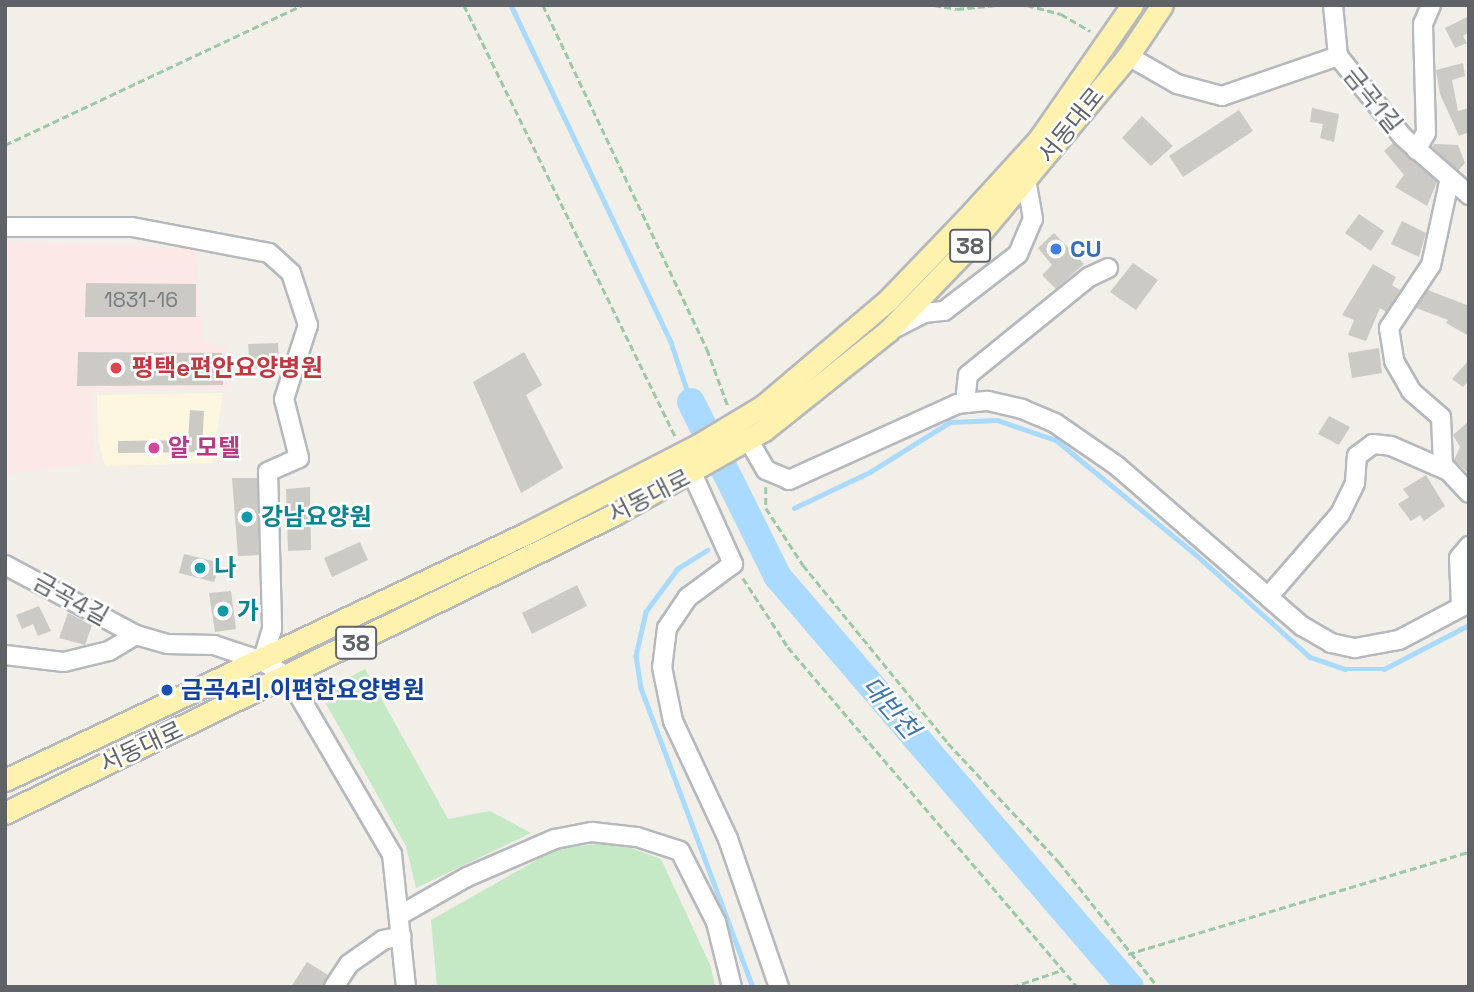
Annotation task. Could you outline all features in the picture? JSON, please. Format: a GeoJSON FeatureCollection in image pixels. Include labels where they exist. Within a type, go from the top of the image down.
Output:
{"type":"FeatureCollection","features":[{"type":"Feature","properties":{"kind":"main road","name":"서동대로"},"geometry":{"type":"LineString","coordinates":[[5,813],[288,677],[698,470],[888,300],[1039,139],[1132,5]]}},
{"type":"Feature","properties":{"kind":"main road","name":"서동대로"},"geometry":{"type":"LineString","coordinates":[[5,780],[262,661],[691,449],[736,434],[888,331],[1026,181],[1128,56],[1162,5]]}},
{"type":"Feature","properties":{"kind":"street","name":"금곡1길"},"geometry":{"type":"LineString","coordinates":[[1333,5],[1338,56],[1416,150],[1449,182],[1469,195]]}},
{"type":"Feature","properties":{"kind":"street","name":"금곡1길"},"geometry":{"type":"LineString","coordinates":[[1416,150],[1426,134],[1423,24],[1431,5]]}},
{"type":"Feature","properties":{"kind":"street"},"geometry":{"type":"LineString","coordinates":[[1128,56],[1177,84],[1222,96],[1338,56]]}},
{"type":"Feature","properties":{"kind":"street"},"geometry":{"type":"LineString","coordinates":[[888,331],[924,313],[944,311],[1018,254],[1033,219],[1026,181]]}},
{"type":"Feature","properties":{"kind":"street"},"geometry":{"type":"LineString","coordinates":[[1446,470],[1441,417],[1411,391],[1394,361],[1389,328],[1431,265],[1449,182]]}},
{"type":"Feature","properties":{"kind":"street"},"geometry":{"type":"LineString","coordinates":[[5,227],[132,227],[269,253],[291,273],[308,325],[284,398],[299,457],[268,472],[272,629],[262,661]]}},
{"type":"Feature","properties":{"kind":"street"},"geometry":{"type":"LineString","coordinates":[[965,403],[968,375],[1089,277],[1108,268]]}},
{"type":"Feature","properties":{"kind":"street"},"geometry":{"type":"LineString","coordinates":[[736,434],[766,470],[789,480],[913,422],[965,403],[988,401],[1055,423],[1117,466],[1302,626],[1331,643],[1355,648],[1399,640],[1465,605],[1459,558],[1469,546]]}},
{"type":"Feature","properties":{"kind":"street"},"geometry":{"type":"LineString","coordinates":[[1268,597],[1340,514],[1355,483],[1357,456],[1373,444],[1391,446],[1446,470],[1469,493]]}},
{"type":"Feature","properties":{"kind":"street"},"geometry":{"type":"LineString","coordinates":[[698,470],[733,564],[688,597],[667,628],[662,667],[673,721],[728,839],[779,987]]}},
{"type":"Feature","properties":{"kind":"street","name":"금곡4길"},"geometry":{"type":"LineString","coordinates":[[5,565],[136,635],[167,644],[214,645],[262,661],[288,677]]}},
{"type":"Feature","properties":{"kind":"street","name":"금곡4길"},"geometry":{"type":"LineString","coordinates":[[5,655],[64,662],[109,651],[136,635]]}},
{"type":"Feature","properties":{"kind":"street"},"geometry":{"type":"LineString","coordinates":[[288,677],[392,854],[406,987]]}},
{"type":"Feature","properties":{"kind":"street"},"geometry":{"type":"LineString","coordinates":[[400,915],[467,877],[555,839],[592,832],[637,837],[680,851],[716,922],[733,987]]}},
{"type":"Feature","properties":{"kind":"street"},"geometry":{"type":"LineString","coordinates":[[334,987],[349,964],[383,940],[402,936]]}},
{"type":"Feature","properties":{"kind":"path"},"geometry":{"type":"LineString","coordinates":[[5,145],[303,5]]}},
{"type":"Feature","properties":{"kind":"path"},"geometry":{"type":"LineString","coordinates":[[464,5],[691,449]]}},
{"type":"Feature","properties":{"kind":"path"},"geometry":{"type":"LineString","coordinates":[[543,5],[707,349],[736,434]]}},
{"type":"Feature","properties":{"kind":"path"},"geometry":{"type":"LineString","coordinates":[[934,5],[997,5]]}},
{"type":"Feature","properties":{"kind":"path"},"geometry":{"type":"LineString","coordinates":[[1027,5],[1087,27],[1104,46]]}},
{"type":"Feature","properties":{"kind":"path"},"geometry":{"type":"LineString","coordinates":[[766,470],[766,508],[803,565],[948,743],[1059,862],[1128,954],[1158,987]]}},
{"type":"Feature","properties":{"kind":"path"},"geometry":{"type":"LineString","coordinates":[[733,564],[788,647],[1077,987]]}},
{"type":"Feature","properties":{"kind":"path"},"geometry":{"type":"LineString","coordinates":[[1128,954],[1469,852]]}},
{"type":"Feature","properties":{"kind":"path"},"geometry":{"type":"LineString","coordinates":[[1012,987],[1062,971]]}},
{"type":"Feature","properties":{"kind":"shaded area","name":"평택e편안요양병원"},"geometry":{"type":"Polygon","coordinates":[[[5,241],[196,249],[202,342],[226,347],[229,389],[90,392],[95,463],[5,475],[5,241]]]}},
{"type":"Feature","properties":{"kind":"shaded area"},"geometry":{"type":"Polygon","coordinates":[[[223,393],[212,463],[105,466],[98,440],[97,395],[223,393]]]}},
{"type":"Feature","properties":{"kind":"green space"},"geometry":{"type":"Polygon","coordinates":[[[365,669],[448,819],[490,811],[531,833],[416,888],[406,846],[320,693],[365,669]]]}},
{"type":"Feature","properties":{"kind":"green space"},"geometry":{"type":"Polygon","coordinates":[[[614,842],[661,859],[711,967],[715,987],[437,987],[431,920],[556,849],[614,842]]]}},
{"type":"Feature","properties":{"kind":"building"},"geometry":{"type":"Polygon","coordinates":[[[1469,16],[1469,32],[1463,36],[1467,43],[1455,48],[1445,28],[1469,16]]]}},
{"type":"Feature","properties":{"kind":"building"},"geometry":{"type":"Polygon","coordinates":[[[1463,63],[1465,76],[1452,80],[1458,111],[1469,108],[1469,132],[1459,136],[1440,94],[1436,70],[1463,63]]]}},
{"type":"Feature","properties":{"kind":"building"},"geometry":{"type":"Polygon","coordinates":[[[1312,108],[1339,114],[1334,142],[1320,138],[1323,124],[1310,122],[1312,108]]]}},
{"type":"Feature","properties":{"kind":"building"},"geometry":{"type":"Polygon","coordinates":[[[1239,110],[1253,131],[1183,177],[1169,156],[1239,110]]]}},
{"type":"Feature","properties":{"kind":"building"},"geometry":{"type":"Polygon","coordinates":[[[1142,116],[1173,146],[1151,166],[1122,138],[1142,116]]]}},
{"type":"Feature","properties":{"kind":"building"},"geometry":{"type":"Polygon","coordinates":[[[1393,143],[1437,182],[1427,206],[1395,187],[1404,175],[1384,151],[1393,143]]]}},
{"type":"Feature","properties":{"kind":"building"},"geometry":{"type":"Polygon","coordinates":[[[1434,144],[1458,145],[1465,163],[1458,171],[1432,147],[1434,144]]]}},
{"type":"Feature","properties":{"kind":"building"},"geometry":{"type":"Polygon","coordinates":[[[1359,214],[1384,231],[1371,251],[1345,233],[1359,214]]]}},
{"type":"Feature","properties":{"kind":"building"},"geometry":{"type":"Polygon","coordinates":[[[1402,221],[1426,233],[1419,257],[1391,244],[1402,221]]]}},
{"type":"Feature","properties":{"kind":"building"},"geometry":{"type":"Polygon","coordinates":[[[1054,233],[1084,264],[1056,289],[1042,275],[1052,265],[1038,248],[1054,233]]]}},
{"type":"Feature","properties":{"kind":"building"},"geometry":{"type":"Polygon","coordinates":[[[1133,263],[1158,280],[1136,310],[1110,292],[1133,263]]]}},
{"type":"Feature","properties":{"kind":"building"},"geometry":{"type":"Polygon","coordinates":[[[1373,264],[1396,277],[1392,285],[1400,290],[1386,312],[1380,308],[1366,341],[1348,335],[1354,320],[1342,315],[1373,264]]]}},
{"type":"Feature","properties":{"kind":"building","name":"평택e편안요양병원"},"geometry":{"type":"Polygon","coordinates":[[[86,283],[196,284],[196,317],[85,317],[86,283]]]}},
{"type":"Feature","properties":{"kind":"building"},"geometry":{"type":"Polygon","coordinates":[[[1428,290],[1469,306],[1469,336],[1446,323],[1448,320],[1416,308],[1428,290]]]}},
{"type":"Feature","properties":{"kind":"building"},"geometry":{"type":"Polygon","coordinates":[[[278,343],[279,366],[250,369],[248,344],[278,343]]]}},
{"type":"Feature","properties":{"kind":"building"},"geometry":{"type":"Polygon","coordinates":[[[1379,348],[1382,373],[1352,378],[1348,353],[1379,348]]]}},
{"type":"Feature","properties":{"kind":"building"},"geometry":{"type":"Polygon","coordinates":[[[78,352],[222,353],[223,385],[77,386],[78,352]]]}},
{"type":"Feature","properties":{"kind":"building"},"geometry":{"type":"Polygon","coordinates":[[[524,352],[542,385],[526,395],[563,468],[521,493],[473,382],[524,352]]]}},
{"type":"Feature","properties":{"kind":"building"},"geometry":{"type":"Polygon","coordinates":[[[1469,360],[1469,381],[1463,387],[1452,379],[1469,360]]]}},
{"type":"Feature","properties":{"kind":"building"},"geometry":{"type":"Polygon","coordinates":[[[190,410],[204,411],[202,452],[118,453],[118,441],[188,440],[190,410]]]}},
{"type":"Feature","properties":{"kind":"building"},"geometry":{"type":"Polygon","coordinates":[[[1329,416],[1350,427],[1339,445],[1318,434],[1329,416]]]}},
{"type":"Feature","properties":{"kind":"building"},"geometry":{"type":"Polygon","coordinates":[[[1469,421],[1469,474],[1454,460],[1460,447],[1453,435],[1469,421]]]}},
{"type":"Feature","properties":{"kind":"building"},"geometry":{"type":"Polygon","coordinates":[[[1426,475],[1445,506],[1424,521],[1420,515],[1411,521],[1398,504],[1409,497],[1403,489],[1426,475]]]}},
{"type":"Feature","properties":{"kind":"building","name":"강남요양원"},"geometry":{"type":"Polygon","coordinates":[[[232,478],[257,478],[259,555],[238,556],[232,478]]]}},
{"type":"Feature","properties":{"kind":"building"},"geometry":{"type":"Polygon","coordinates":[[[310,487],[311,550],[288,551],[286,489],[310,487]]]}},
{"type":"Feature","properties":{"kind":"building"},"geometry":{"type":"Polygon","coordinates":[[[360,542],[368,560],[332,577],[324,558],[360,542]]]}},
{"type":"Feature","properties":{"kind":"building","name":"나"},"geometry":{"type":"Polygon","coordinates":[[[184,554],[221,563],[214,582],[179,573],[184,554]]]}},
{"type":"Feature","properties":{"kind":"building"},"geometry":{"type":"Polygon","coordinates":[[[577,585],[587,606],[532,634],[522,613],[577,585]]]}},
{"type":"Feature","properties":{"kind":"building","name":"가"},"geometry":{"type":"Polygon","coordinates":[[[231,591],[236,629],[215,632],[209,593],[231,591]]]}},
{"type":"Feature","properties":{"kind":"building"},"geometry":{"type":"Polygon","coordinates":[[[39,606],[51,631],[38,636],[33,624],[22,629],[16,615],[39,606]]]}},
{"type":"Feature","properties":{"kind":"building"},"geometry":{"type":"Polygon","coordinates":[[[68,613],[92,625],[85,645],[59,638],[68,613]]]}},
{"type":"Feature","properties":{"kind":"building"},"geometry":{"type":"Polygon","coordinates":[[[307,962],[328,975],[323,987],[291,987],[307,962]]]}},
{"type":"Feature","properties":{"kind":"waterway"},"geometry":{"type":"LineString","coordinates":[[511,5],[671,342],[691,402]]}},
{"type":"Feature","properties":{"kind":"waterway","name":"대반천"},"geometry":{"type":"LineString","coordinates":[[691,402],[778,577],[1130,987]]}},
{"type":"Feature","properties":{"kind":"waterway"},"geometry":{"type":"LineString","coordinates":[[794,508],[870,472],[950,422],[997,420],[1056,440],[1193,552],[1310,657],[1345,669],[1384,669],[1469,625]]}},
{"type":"Feature","properties":{"kind":"waterway"},"geometry":{"type":"LineString","coordinates":[[708,550],[678,569],[646,612],[636,656],[641,688],[753,987]]}},
{"type":"Feature","properties":{"kind":"place","name":"CU"},"geometry":{"type":"Point","coordinates":[1056,249]}},
{"type":"Feature","properties":{"kind":"place","name":"평택e편안요양병원"},"geometry":{"type":"Point","coordinates":[116,368]}},
{"type":"Feature","properties":{"kind":"place","name":"알 모텔"},"geometry":{"type":"Point","coordinates":[154,448]}},
{"type":"Feature","properties":{"kind":"place","name":"강남요양원"},"geometry":{"type":"Point","coordinates":[247,517]}},
{"type":"Feature","properties":{"kind":"place","name":"나"},"geometry":{"type":"Point","coordinates":[200,568]}},
{"type":"Feature","properties":{"kind":"place","name":"가"},"geometry":{"type":"Point","coordinates":[223,611]}},
{"type":"Feature","properties":{"kind":"place","name":"금곡4리.이편한요양병원"},"geometry":{"type":"Point","coordinates":[167,690]}}]}
